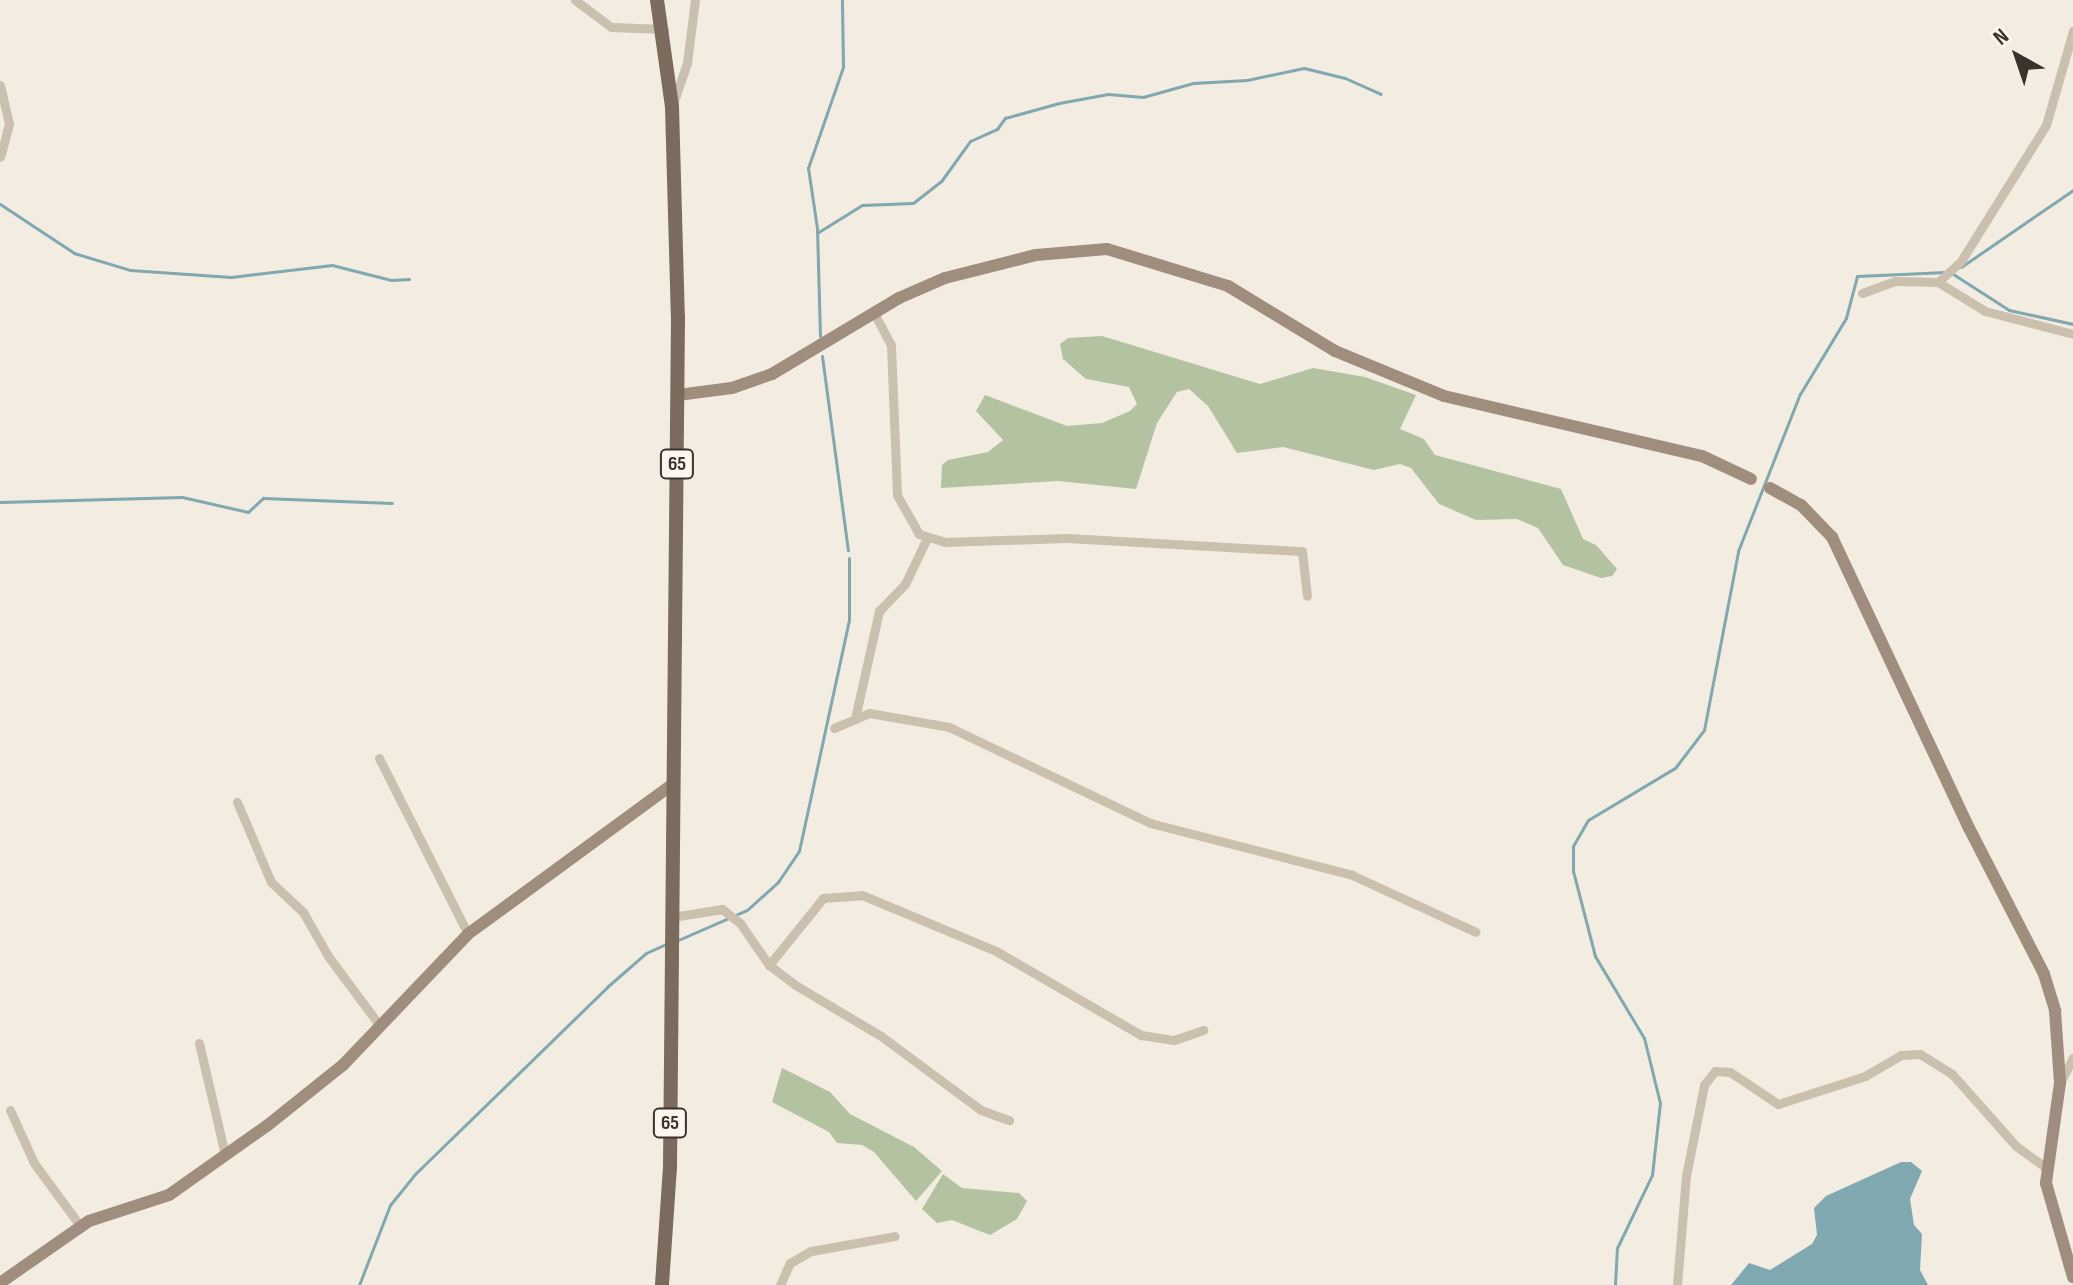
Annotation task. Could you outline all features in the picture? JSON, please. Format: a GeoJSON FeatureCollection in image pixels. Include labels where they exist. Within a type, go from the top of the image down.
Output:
{"type":"FeatureCollection","features":[{"type":"Feature","properties":{"kind":"main road","name":"65"},"geometry":{"type":"LineString","coordinates":[[657,0],[664,29],[672,107],[678,395],[670,1167],[662,1285]]}},
{"type":"Feature","properties":{"kind":"street"},"geometry":{"type":"LineString","coordinates":[[575,0],[611,27],[664,29]]}},
{"type":"Feature","properties":{"kind":"street"},"geometry":{"type":"LineString","coordinates":[[672,107],[687,63],[695,0]]}},
{"type":"Feature","properties":{"kind":"street"},"geometry":{"type":"LineString","coordinates":[[1938,282],[1972,247],[2000,193],[2042,134],[2073,31]]}},
{"type":"Feature","properties":{"kind":"street"},"geometry":{"type":"LineString","coordinates":[[0,85],[9,124],[0,157]]}},
{"type":"Feature","properties":{"kind":"street"},"geometry":{"type":"LineString","coordinates":[[678,395],[732,388],[772,374],[921,286],[991,264],[1057,252],[1113,250],[1228,286],[1335,351],[1444,396],[1702,456],[1751,479]]}},
{"type":"Feature","properties":{"kind":"street"},"geometry":{"type":"LineString","coordinates":[[1862,293],[1895,281],[1938,282],[1985,311],[2073,334]]}},
{"type":"Feature","properties":{"kind":"street"},"geometry":{"type":"LineString","coordinates":[[874,313],[891,345],[897,495],[908,522],[927,538],[945,542],[1067,538],[1302,551],[1307,596]]}},
{"type":"Feature","properties":{"kind":"street"},"geometry":{"type":"LineString","coordinates":[[1770,488],[1801,505],[1832,537],[1864,600],[1969,828],[2044,974],[2055,1011],[2066,1077]]}},
{"type":"Feature","properties":{"kind":"street"},"geometry":{"type":"LineString","coordinates":[[856,714],[879,611],[905,584],[927,538]]}},
{"type":"Feature","properties":{"kind":"street"},"geometry":{"type":"LineString","coordinates":[[834,728],[856,714],[917,718],[967,733],[1150,823],[1352,875],[1476,932]]}},
{"type":"Feature","properties":{"kind":"street"},"geometry":{"type":"LineString","coordinates":[[379,758],[468,934]]}},
{"type":"Feature","properties":{"kind":"street"},"geometry":{"type":"LineString","coordinates":[[0,1283],[81,1227],[169,1195],[225,1155],[335,1072],[468,934],[674,783]]}},
{"type":"Feature","properties":{"kind":"street"},"geometry":{"type":"LineString","coordinates":[[237,802],[271,882],[303,912],[328,956],[380,1026]]}},
{"type":"Feature","properties":{"kind":"street"},"geometry":{"type":"LineString","coordinates":[[769,965],[823,898],[862,895],[996,951],[1141,1035],[1174,1040],[1203,1030]]}},
{"type":"Feature","properties":{"kind":"street"},"geometry":{"type":"LineString","coordinates":[[672,923],[717,907],[728,913],[740,923],[769,965],[881,1036],[981,1110],[1009,1120]]}},
{"type":"Feature","properties":{"kind":"street"},"geometry":{"type":"LineString","coordinates":[[199,1043],[225,1155]]}},
{"type":"Feature","properties":{"kind":"street"},"geometry":{"type":"LineString","coordinates":[[1677,1285],[1686,1176],[1704,1085],[1715,1071],[1730,1072],[1778,1104],[1865,1076],[1901,1055],[1920,1054],[1952,1074],[2016,1146],[2045,1167]]}},
{"type":"Feature","properties":{"kind":"street"},"geometry":{"type":"LineString","coordinates":[[2073,1058],[2045,1167],[2073,1277]]}},
{"type":"Feature","properties":{"kind":"street"},"geometry":{"type":"LineString","coordinates":[[10,1110],[34,1163],[81,1227]]}},
{"type":"Feature","properties":{"kind":"street"},"geometry":{"type":"LineString","coordinates":[[780,1285],[790,1263],[811,1251],[895,1236]]}},
{"type":"Feature","properties":{"kind":"green space"},"geometry":{"type":"Polygon","coordinates":[[[1102,336],[1260,384],[1313,368],[1365,377],[1416,395],[1400,429],[1424,439],[1435,455],[1561,489],[1583,539],[1596,545],[1617,569],[1612,576],[1601,578],[1563,565],[1538,528],[1517,519],[1476,520],[1439,504],[1411,468],[1400,464],[1374,470],[1283,447],[1237,453],[1208,406],[1189,389],[1177,392],[1157,423],[1136,489],[1058,481],[941,488],[942,465],[948,460],[988,452],[1003,440],[976,411],[985,395],[1067,426],[1102,423],[1130,411],[1137,404],[1129,387],[1086,379],[1063,359],[1060,344],[1068,338],[1102,336]]]}},
{"type":"Feature","properties":{"kind":"green space"},"geometry":{"type":"Polygon","coordinates":[[[782,1068],[830,1092],[850,1114],[914,1147],[942,1171],[916,1201],[874,1152],[862,1145],[837,1143],[829,1132],[772,1102],[782,1068]]]}},
{"type":"Feature","properties":{"kind":"green space"},"geometry":{"type":"Polygon","coordinates":[[[943,1174],[962,1188],[1019,1193],[1027,1201],[1017,1219],[990,1235],[952,1220],[937,1223],[922,1209],[943,1174]]]}},
{"type":"Feature","properties":{"kind":"water"},"geometry":{"type":"Polygon","coordinates":[[[1901,1162],[1911,1162],[1922,1171],[1910,1199],[1914,1225],[1922,1234],[1920,1270],[1928,1285],[1731,1285],[1749,1263],[1770,1270],[1812,1244],[1817,1235],[1814,1208],[1826,1196],[1901,1162]]]}},
{"type":"Feature","properties":{"kind":"waterway"},"geometry":{"type":"LineString","coordinates":[[820,336],[817,228],[808,168],[843,67],[842,0]]}},
{"type":"Feature","properties":{"kind":"waterway"},"geometry":{"type":"LineString","coordinates":[[817,233],[862,205],[913,203],[942,180],[970,141],[997,129],[1005,118],[1059,103],[1108,94],[1143,97],[1193,83],[1247,80],[1304,68],[1345,78],[1381,94]]}},
{"type":"Feature","properties":{"kind":"waterway"},"geometry":{"type":"LineString","coordinates":[[1961,267],[2073,190]]}},
{"type":"Feature","properties":{"kind":"waterway"},"geometry":{"type":"LineString","coordinates":[[0,204],[74,253],[130,270],[231,277],[332,265],[391,280],[409,279]]}},
{"type":"Feature","properties":{"kind":"waterway"},"geometry":{"type":"LineString","coordinates":[[1615,1285],[1617,1248],[1652,1175],[1660,1103],[1644,1038],[1595,956],[1573,871],[1573,846],[1588,820],[1675,768],[1704,730],[1738,551],[1800,394],[1846,318],[1857,276],[1946,272]]}},
{"type":"Feature","properties":{"kind":"waterway"},"geometry":{"type":"LineString","coordinates":[[1953,274],[2009,310],[2073,324]]}},
{"type":"Feature","properties":{"kind":"waterway"},"geometry":{"type":"LineString","coordinates":[[822,356],[848,550]]}},
{"type":"Feature","properties":{"kind":"waterway"},"geometry":{"type":"LineString","coordinates":[[0,502],[182,497],[248,512],[263,498],[392,503]]}},
{"type":"Feature","properties":{"kind":"waterway"},"geometry":{"type":"LineString","coordinates":[[676,941],[747,910],[778,882],[799,851],[849,620],[849,558]]}},
{"type":"Feature","properties":{"kind":"waterway"},"geometry":{"type":"LineString","coordinates":[[359,1285],[390,1205],[415,1174],[607,987],[646,953],[668,943]]}}]}
